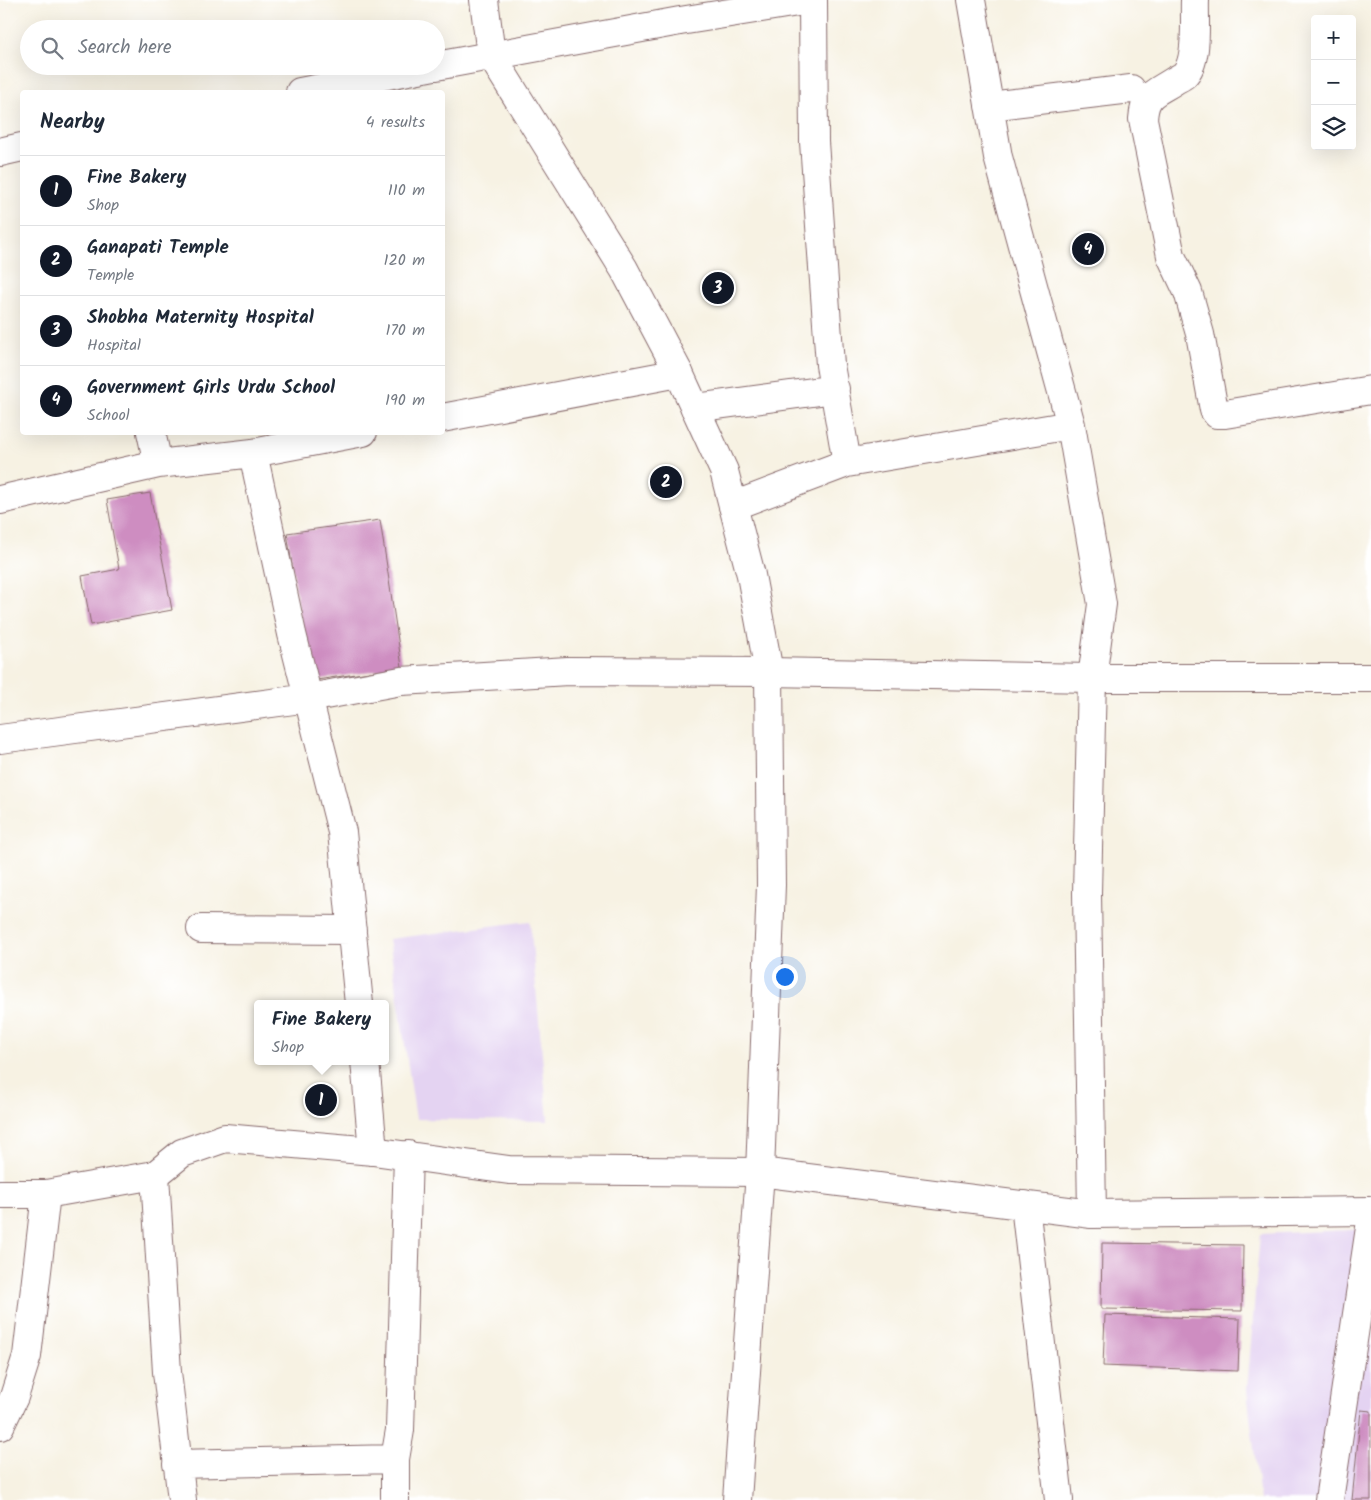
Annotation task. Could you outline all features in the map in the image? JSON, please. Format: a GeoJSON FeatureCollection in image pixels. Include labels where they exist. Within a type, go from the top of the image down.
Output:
{"type":"FeatureCollection","features":[{"type":"Feature","properties":{"kind":"street"},"geometry":{"type":"LineString","coordinates":[[484,0],[491,55],[624,269],[678,374],[724,470],[751,575],[769,672],[771,885],[760,1172],[737,1500]]}},
{"type":"Feature","properties":{"kind":"street"},"geometry":{"type":"LineString","coordinates":[[445,64],[769,3],[812,0],[814,142],[830,365],[847,463]]}},
{"type":"Feature","properties":{"kind":"street"},"geometry":{"type":"LineString","coordinates":[[971,0],[998,157],[1071,426],[1102,604],[1092,678],[1087,893],[1092,1214]]}},
{"type":"Feature","properties":{"kind":"street"},"geometry":{"type":"LineString","coordinates":[[1195,0],[1194,54],[1191,64],[1184,75],[1148,97],[1143,119],[1171,256],[1188,292],[1200,334],[1214,410],[1217,414],[1225,414],[1371,390]]}},
{"type":"Feature","properties":{"kind":"street"},"geometry":{"type":"LineString","coordinates":[[310,90],[388,75]]}},
{"type":"Feature","properties":{"kind":"street"},"geometry":{"type":"LineString","coordinates":[[989,106],[1131,89]]}},
{"type":"Feature","properties":{"kind":"street"},"geometry":{"type":"LineString","coordinates":[[0,152],[20,147]]}},
{"type":"Feature","properties":{"kind":"street"},"geometry":{"type":"LineString","coordinates":[[445,417],[678,374]]}},
{"type":"Feature","properties":{"kind":"street"},"geometry":{"type":"LineString","coordinates":[[694,408],[834,389]]}},
{"type":"Feature","properties":{"kind":"street"},"geometry":{"type":"LineString","coordinates":[[733,506],[847,463],[1071,426]]}},
{"type":"Feature","properties":{"kind":"street"},"geometry":{"type":"LineString","coordinates":[[152,435],[158,464]]}},
{"type":"Feature","properties":{"kind":"street"},"geometry":{"type":"LineString","coordinates":[[0,500],[158,464],[254,453],[319,436]]}},
{"type":"Feature","properties":{"kind":"street"},"geometry":{"type":"LineString","coordinates":[[254,453],[292,634],[342,832],[359,1000]]}},
{"type":"Feature","properties":{"kind":"street"},"geometry":{"type":"LineString","coordinates":[[0,739],[309,698],[401,680],[559,672],[769,672],[1092,678],[1371,678]]}},
{"type":"Feature","properties":{"kind":"street"},"geometry":{"type":"LineString","coordinates":[[201,929],[352,930]]}},
{"type":"Feature","properties":{"kind":"street"},"geometry":{"type":"LineString","coordinates":[[365,1065],[373,1151]]}},
{"type":"Feature","properties":{"kind":"street"},"geometry":{"type":"LineString","coordinates":[[0,1194],[46,1194],[154,1175],[182,1154],[225,1138],[373,1151],[509,1170],[760,1172],[1092,1214],[1371,1211]]}},
{"type":"Feature","properties":{"kind":"street"},"geometry":{"type":"LineString","coordinates":[[395,1500],[395,1459],[400,1430],[408,1155]]}},
{"type":"Feature","properties":{"kind":"street"},"geometry":{"type":"LineString","coordinates":[[154,1175],[167,1372],[182,1500]]}},
{"type":"Feature","properties":{"kind":"street"},"geometry":{"type":"LineString","coordinates":[[0,1426],[14,1397],[26,1356],[46,1194]]}},
{"type":"Feature","properties":{"kind":"street"},"geometry":{"type":"LineString","coordinates":[[1025,1205],[1059,1500]]}},
{"type":"Feature","properties":{"kind":"street"},"geometry":{"type":"LineString","coordinates":[[1329,1500],[1371,1221]]}},
{"type":"Feature","properties":{"kind":"street"},"geometry":{"type":"LineString","coordinates":[[177,1464],[395,1459]]}},
{"type":"Feature","properties":{"kind":"shaded area"},"geometry":{"type":"Polygon","coordinates":[[[530,921],[548,1121],[416,1119],[389,939],[530,921]]]}},
{"type":"Feature","properties":{"kind":"shaded area"},"geometry":{"type":"Polygon","coordinates":[[[1371,1229],[1371,1500],[1260,1500],[1247,1390],[1260,1234],[1371,1229]]]}},
{"type":"Feature","properties":{"kind":"building"},"geometry":{"type":"Polygon","coordinates":[[[150,493],[172,610],[91,625],[82,576],[119,569],[107,500],[150,493]]]}},
{"type":"Feature","properties":{"kind":"building"},"geometry":{"type":"Polygon","coordinates":[[[380,520],[402,667],[310,681],[287,533],[380,520]]]}},
{"type":"Feature","properties":{"kind":"building"},"geometry":{"type":"Polygon","coordinates":[[[1102,1243],[1243,1245],[1242,1311],[1101,1309],[1102,1243]]]}},
{"type":"Feature","properties":{"kind":"building"},"geometry":{"type":"Polygon","coordinates":[[[1105,1315],[1240,1319],[1238,1371],[1103,1366],[1105,1315]]]}},
{"type":"Feature","properties":{"kind":"building"},"geometry":{"type":"Polygon","coordinates":[[[1361,1410],[1371,1411],[1371,1500],[1352,1500],[1361,1410]]]}},
{"type":"Feature","properties":{"kind":"place","name":"Government Girls Urdu School"},"geometry":{"type":"Point","coordinates":[1088,249]}},
{"type":"Feature","properties":{"kind":"place","name":"Shobha Maternity Hospital"},"geometry":{"type":"Point","coordinates":[718,288]}},
{"type":"Feature","properties":{"kind":"place","name":"Ganapati Temple"},"geometry":{"type":"Point","coordinates":[666,482]}},
{"type":"Feature","properties":{"kind":"place","name":"Fine Bakery"},"geometry":{"type":"Point","coordinates":[321,1100]}}]}
